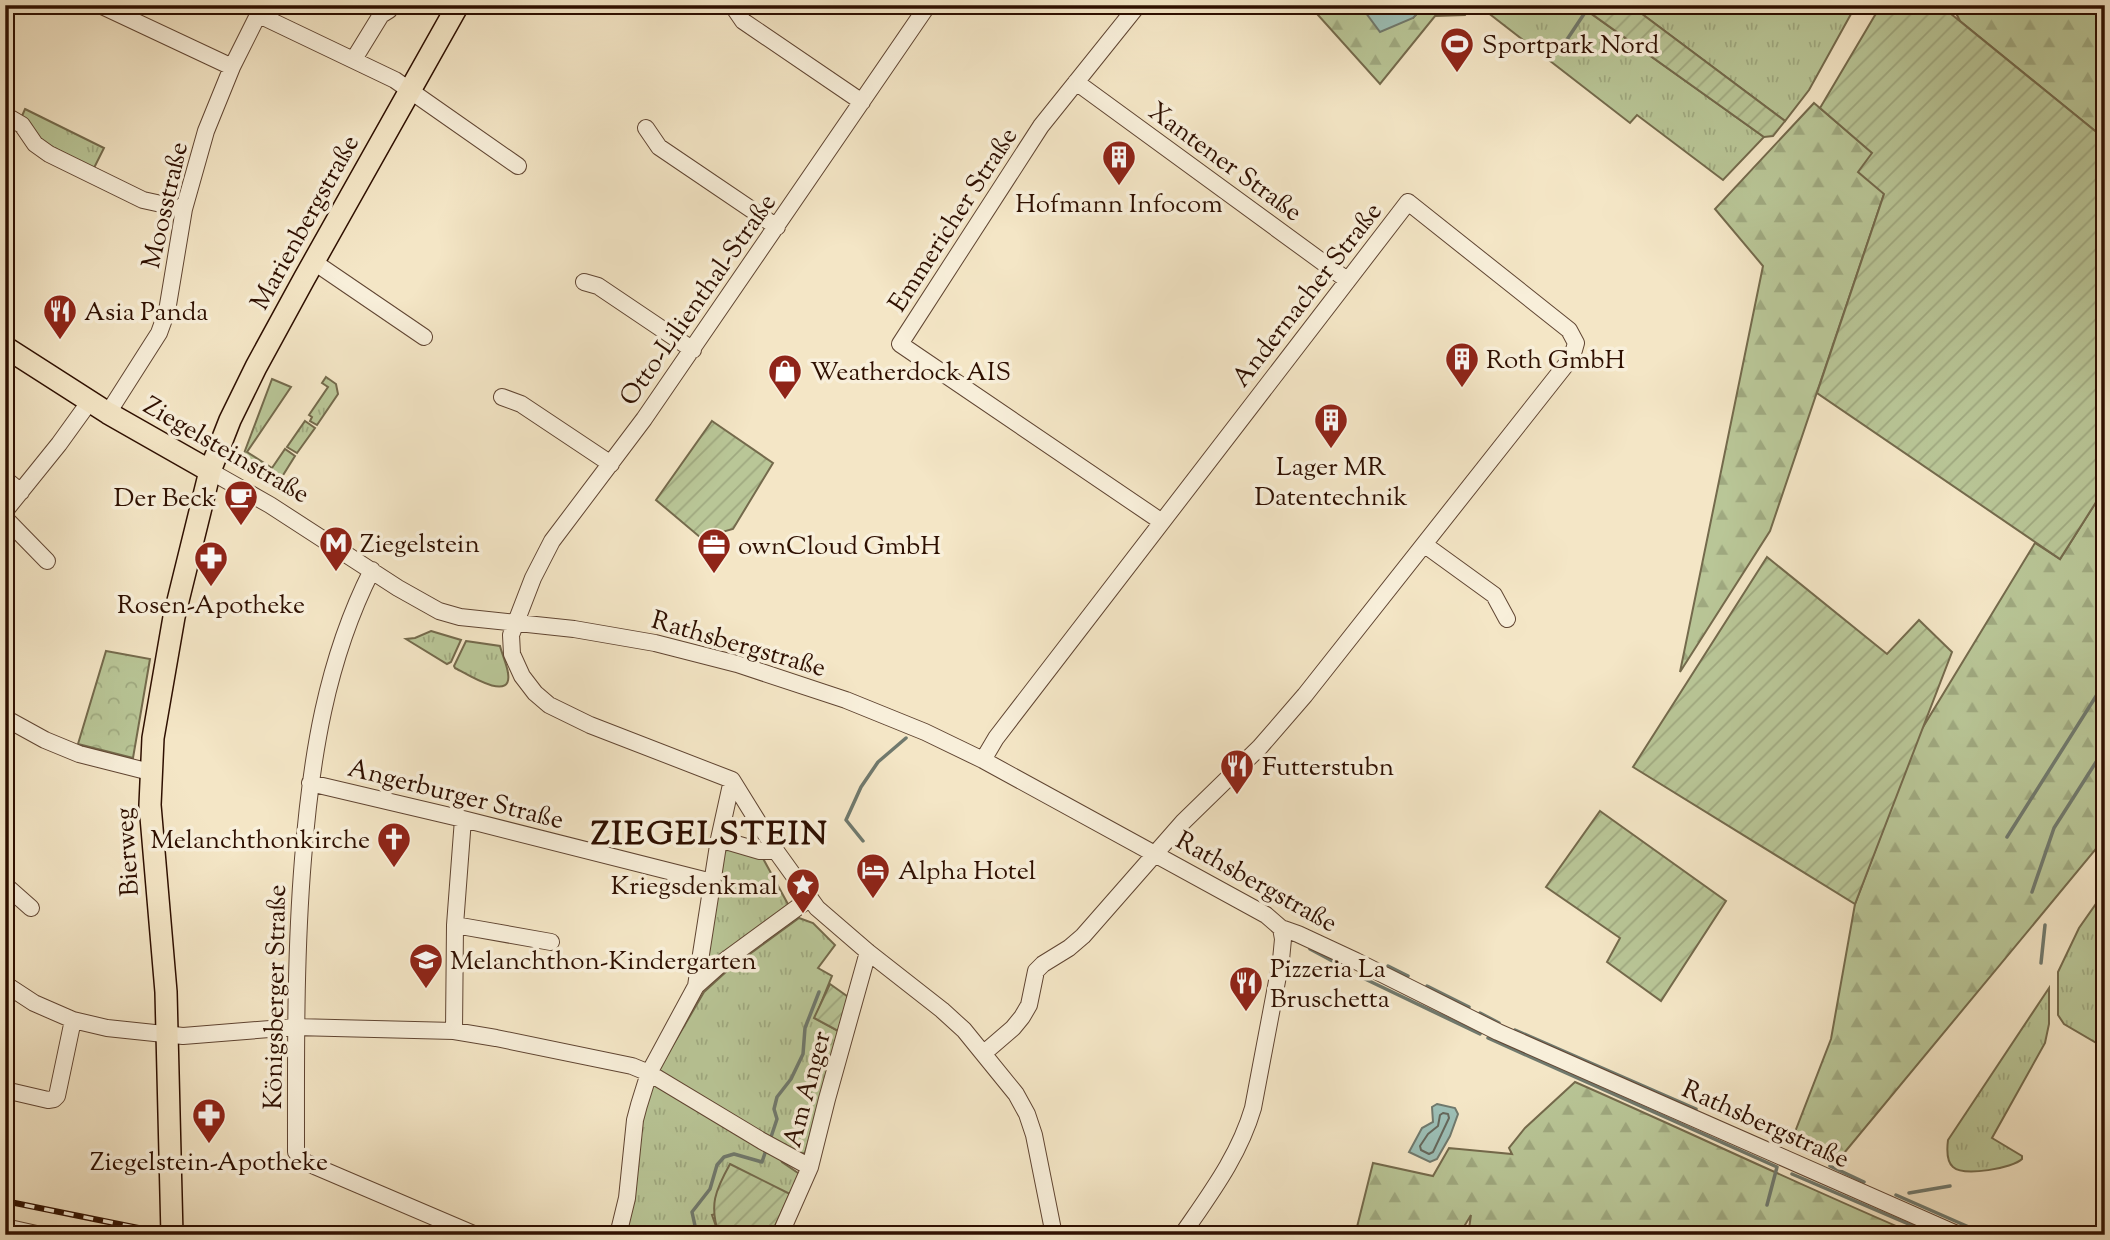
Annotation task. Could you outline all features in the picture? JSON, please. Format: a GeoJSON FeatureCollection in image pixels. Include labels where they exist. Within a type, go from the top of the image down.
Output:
{"type":"FeatureCollection","features":[{"type":"Feature","properties":{"kind":"main road","name":"Marienbergstraße"},"geometry":{"type":"LineString","coordinates":[[210,471],[244,391],[458,5]]}},
{"type":"Feature","properties":{"kind":"main road","name":"Ziegelsteinstraße"},"geometry":{"type":"LineString","coordinates":[[5,347],[108,413],[210,471]]}},
{"type":"Feature","properties":{"kind":"main road","name":"Bierweg"},"geometry":{"type":"LineString","coordinates":[[172,1235],[168,1155],[168,1035],[153,854],[150,772],[170,636],[210,471]]}},
{"type":"Feature","properties":{"kind":"street"},"geometry":{"type":"LineString","coordinates":[[100,5],[232,67]]}},
{"type":"Feature","properties":{"kind":"street"},"geometry":{"type":"LineString","coordinates":[[354,60],[381,15],[392,5]]}},
{"type":"Feature","properties":{"kind":"street"},"geometry":{"type":"LineString","coordinates":[[732,5],[743,21],[862,102]]}},
{"type":"Feature","properties":{"kind":"street","name":"Otto-Lilienthal-Straße"},"geometry":{"type":"LineString","coordinates":[[516,624],[533,578],[552,541],[693,350],[928,5]]}},
{"type":"Feature","properties":{"kind":"street","name":"Emmericher Straße"},"geometry":{"type":"LineString","coordinates":[[1138,5],[1041,126],[900,344],[1162,522]]}},
{"type":"Feature","properties":{"kind":"street"},"geometry":{"type":"LineString","coordinates":[[261,10],[395,80],[518,166]]}},
{"type":"Feature","properties":{"kind":"street","name":"Moosstraße"},"geometry":{"type":"LineString","coordinates":[[108,413],[159,333],[167,311],[184,209],[206,131],[232,67],[261,10]]}},
{"type":"Feature","properties":{"kind":"street","name":"Xantener Straße"},"geometry":{"type":"LineString","coordinates":[[1076,82],[1347,280]]}},
{"type":"Feature","properties":{"kind":"street"},"geometry":{"type":"LineString","coordinates":[[5,115],[22,125],[35,144],[48,154],[143,200],[184,209]]}},
{"type":"Feature","properties":{"kind":"street"},"geometry":{"type":"LineString","coordinates":[[646,128],[659,147],[777,227]]}},
{"type":"Feature","properties":{"kind":"street","name":"Andernacher Straße"},"geometry":{"type":"LineString","coordinates":[[983,760],[996,738],[1408,202],[1569,330],[1576,343],[1572,357],[1282,722],[1183,822],[1083,936],[1036,971],[1033,992],[1022,1017],[984,1053]]}},
{"type":"Feature","properties":{"kind":"street"},"geometry":{"type":"LineString","coordinates":[[314,262],[425,337]]}},
{"type":"Feature","properties":{"kind":"street"},"geometry":{"type":"LineString","coordinates":[[584,282],[598,286],[693,350]]}},
{"type":"Feature","properties":{"kind":"street"},"geometry":{"type":"LineString","coordinates":[[502,397],[521,404],[611,464]]}},
{"type":"Feature","properties":{"kind":"street"},"geometry":{"type":"LineString","coordinates":[[5,511],[60,444],[90,401]]}},
{"type":"Feature","properties":{"kind":"street","name":"Ziegelsteinstraße"},"geometry":{"type":"LineString","coordinates":[[210,471],[270,505],[415,598],[447,614],[516,624]]}},
{"type":"Feature","properties":{"kind":"street"},"geometry":{"type":"LineString","coordinates":[[5,479],[21,492]]}},
{"type":"Feature","properties":{"kind":"street"},"geometry":{"type":"LineString","coordinates":[[5,518],[47,561]]}},
{"type":"Feature","properties":{"kind":"street"},"geometry":{"type":"LineString","coordinates":[[1424,545],[1494,595],[1507,619]]}},
{"type":"Feature","properties":{"kind":"street","name":"Königsberger Straße"},"geometry":{"type":"LineString","coordinates":[[372,570],[346,628],[329,680],[310,783],[297,936],[296,1152],[305,1162],[476,1235]]}},
{"type":"Feature","properties":{"kind":"street"},"geometry":{"type":"LineString","coordinates":[[516,624],[512,635],[512,654],[522,676],[543,701],[590,726],[732,780],[809,899],[868,952],[942,1010],[984,1053],[1016,1094],[1027,1114],[1034,1135],[1054,1235]]}},
{"type":"Feature","properties":{"kind":"street","name":"Rathsbergstraße"},"geometry":{"type":"LineString","coordinates":[[516,624],[574,629],[621,637],[737,664],[853,702],[925,732],[983,760],[1156,854],[1266,915],[1281,928],[1356,961],[1498,1032],[1959,1235]]}},
{"type":"Feature","properties":{"kind":"street"},"geometry":{"type":"LineString","coordinates":[[5,718],[45,740],[79,754],[150,772]]}},
{"type":"Feature","properties":{"kind":"street"},"geometry":{"type":"LineString","coordinates":[[618,1235],[627,1198],[635,1120],[649,1073],[696,986],[719,839],[732,780]]}},
{"type":"Feature","properties":{"kind":"street","name":"Angerburger Straße"},"geometry":{"type":"LineString","coordinates":[[310,783],[712,882]]}},
{"type":"Feature","properties":{"kind":"street"},"geometry":{"type":"LineString","coordinates":[[454,1031],[455,925],[464,819]]}},
{"type":"Feature","properties":{"kind":"street"},"geometry":{"type":"LineString","coordinates":[[719,839],[760,851],[776,851]]}},
{"type":"Feature","properties":{"kind":"street"},"geometry":{"type":"LineString","coordinates":[[5,885],[32,908]]}},
{"type":"Feature","properties":{"kind":"street"},"geometry":{"type":"LineString","coordinates":[[696,986],[723,962],[809,899]]}},
{"type":"Feature","properties":{"kind":"street"},"geometry":{"type":"LineString","coordinates":[[455,925],[551,942]]}},
{"type":"Feature","properties":{"kind":"street"},"geometry":{"type":"LineString","coordinates":[[1182,1235],[1231,1161],[1248,1125],[1281,960],[1281,928]]}},
{"type":"Feature","properties":{"kind":"street","name":"Am Anger"},"geometry":{"type":"LineString","coordinates":[[780,1235],[810,1167],[868,952]]}},
{"type":"Feature","properties":{"kind":"street"},"geometry":{"type":"LineString","coordinates":[[5,984],[34,1003],[73,1020],[107,1028],[168,1035],[295,1027],[454,1031],[632,1066],[649,1073],[762,1142],[810,1167]]}},
{"type":"Feature","properties":{"kind":"street"},"geometry":{"type":"LineString","coordinates":[[5,1090],[48,1100],[57,1096],[73,1020]]}},
{"type":"Feature","properties":{"kind":"street"},"geometry":{"type":"LineString","coordinates":[[5,1227],[41,1235]]}},
{"type":"Feature","properties":{"kind":"green space"},"geometry":{"type":"Polygon","coordinates":[[[1309,5],[1364,5],[1363,9],[1413,18],[1425,5],[1471,5],[1465,15],[1435,16],[1380,84],[1309,5]]]}},
{"type":"Feature","properties":{"kind":"green space"},"geometry":{"type":"Polygon","coordinates":[[[1478,5],[1594,5],[1590,13],[1764,137],[1723,180],[1637,115],[1630,123],[1478,5]]]}},
{"type":"Feature","properties":{"kind":"green space"},"geometry":{"type":"Polygon","coordinates":[[[1594,5],[1630,5],[1785,121],[1773,136],[1764,137],[1589,12],[1594,5]]]}},
{"type":"Feature","properties":{"kind":"green space"},"geometry":{"type":"Polygon","coordinates":[[[1630,5],[1856,5],[1809,90],[1785,121],[1630,5]]]}},
{"type":"Feature","properties":{"kind":"green space"},"geometry":{"type":"Polygon","coordinates":[[[1881,5],[1940,5],[2105,139],[2105,488],[2060,559],[1817,393],[1884,194],[1858,172],[1872,153],[1820,108],[1881,5]]]}},
{"type":"Feature","properties":{"kind":"green space"},"geometry":{"type":"Polygon","coordinates":[[[1952,5],[2105,5],[2105,139],[1960,21],[1952,5]]]}},
{"type":"Feature","properties":{"kind":"green space"},"geometry":{"type":"Polygon","coordinates":[[[1814,103],[1873,153],[1884,194],[1770,531],[1680,672],[1763,266],[1715,209],[1814,103]]]}},
{"type":"Feature","properties":{"kind":"green space"},"geometry":{"type":"Polygon","coordinates":[[[25,109],[104,148],[94,168],[37,137],[22,116],[25,109]]]}},
{"type":"Feature","properties":{"kind":"green space"},"geometry":{"type":"Polygon","coordinates":[[[326,377],[336,384],[338,394],[317,425],[310,421],[312,417],[309,415],[328,387],[322,383],[326,377]]]}},
{"type":"Feature","properties":{"kind":"green space"},"geometry":{"type":"Polygon","coordinates":[[[272,379],[291,387],[247,452],[272,468],[285,449],[295,456],[280,480],[240,464],[272,379]]]}},
{"type":"Feature","properties":{"kind":"green space"},"geometry":{"type":"Polygon","coordinates":[[[305,421],[315,428],[297,453],[287,447],[305,421]]]}},
{"type":"Feature","properties":{"kind":"green space"},"geometry":{"type":"Polygon","coordinates":[[[712,421],[773,463],[733,529],[701,538],[656,500],[712,421]]]}},
{"type":"Feature","properties":{"kind":"green space"},"geometry":{"type":"Polygon","coordinates":[[[2105,488],[2105,838],[1835,1164],[1790,1145],[1831,1039],[1855,904],[1920,732],[2035,543],[2060,559],[2105,488]]]}},
{"type":"Feature","properties":{"kind":"green space"},"geometry":{"type":"Polygon","coordinates":[[[1767,557],[1887,654],[1919,620],[1952,652],[1855,904],[1633,767],[1767,557]]]}},
{"type":"Feature","properties":{"kind":"green space"},"geometry":{"type":"Polygon","coordinates":[[[431,631],[461,640],[451,662],[447,664],[406,639],[431,631]]]}},
{"type":"Feature","properties":{"kind":"green space"},"geometry":{"type":"Polygon","coordinates":[[[466,641],[500,646],[508,682],[503,686],[487,684],[455,668],[466,641]]]}},
{"type":"Feature","properties":{"kind":"green space"},"geometry":{"type":"Polygon","coordinates":[[[106,651],[150,659],[133,758],[78,744],[106,651]]]}},
{"type":"Feature","properties":{"kind":"green space"},"geometry":{"type":"Polygon","coordinates":[[[1600,811],[1726,901],[1661,1001],[1607,962],[1620,938],[1546,887],[1600,811]]]}},
{"type":"Feature","properties":{"kind":"green space"},"geometry":{"type":"Polygon","coordinates":[[[725,844],[760,853],[789,906],[704,971],[725,844]]]}},
{"type":"Feature","properties":{"kind":"green space"},"geometry":{"type":"Polygon","coordinates":[[[2105,891],[2105,1048],[2064,1024],[2058,1015],[2058,972],[2079,928],[2105,891]]]}},
{"type":"Feature","properties":{"kind":"green space"},"geometry":{"type":"Polygon","coordinates":[[[799,918],[813,923],[835,945],[818,968],[832,976],[815,1018],[840,1032],[805,1153],[798,1154],[662,1075],[659,1069],[704,992],[728,970],[799,918]]]}},
{"type":"Feature","properties":{"kind":"green space"},"geometry":{"type":"Polygon","coordinates":[[[830,984],[851,999],[840,1032],[814,1018],[830,984]]]}},
{"type":"Feature","properties":{"kind":"green space"},"geometry":{"type":"Polygon","coordinates":[[[2049,988],[2049,1024],[2045,1043],[1992,1138],[2022,1156],[2022,1159],[1988,1170],[1967,1171],[1953,1167],[1948,1158],[1948,1140],[2049,988]]]}},
{"type":"Feature","properties":{"kind":"green space"},"geometry":{"type":"Polygon","coordinates":[[[654,1081],[780,1158],[801,1175],[790,1194],[712,1215],[719,1235],[621,1235],[644,1099],[654,1081]]]}},
{"type":"Feature","properties":{"kind":"green space"},"geometry":{"type":"Polygon","coordinates":[[[1575,1082],[1917,1235],[1468,1235],[1471,1215],[1459,1235],[1355,1235],[1373,1163],[1433,1176],[1449,1148],[1512,1154],[1509,1148],[1525,1128],[1575,1082]]]}},
{"type":"Feature","properties":{"kind":"green space"},"geometry":{"type":"Polygon","coordinates":[[[730,1164],[790,1194],[771,1235],[719,1235],[714,1215],[715,1198],[730,1164]]]}},
{"type":"Feature","properties":{"kind":"water"},"geometry":{"type":"Polygon","coordinates":[[[1364,5],[1425,5],[1413,18],[1380,32],[1363,9],[1364,5]]]}},
{"type":"Feature","properties":{"kind":"water"},"geometry":{"type":"Polygon","coordinates":[[[1437,1104],[1455,1108],[1458,1114],[1437,1159],[1430,1162],[1409,1152],[1422,1128],[1433,1122],[1432,1107],[1437,1104]]]}},
{"type":"Feature","properties":{"kind":"waterway"},"geometry":{"type":"LineString","coordinates":[[1562,47],[1590,5]]}},
{"type":"Feature","properties":{"kind":"waterway"},"geometry":{"type":"LineString","coordinates":[[2007,837],[2105,682]]}},
{"type":"Feature","properties":{"kind":"waterway"},"geometry":{"type":"LineString","coordinates":[[863,841],[846,820],[861,787],[878,762],[906,738]]}},
{"type":"Feature","properties":{"kind":"waterway"},"geometry":{"type":"LineString","coordinates":[[2032,892],[2054,828],[2105,748]]}},
{"type":"Feature","properties":{"kind":"waterway"},"geometry":{"type":"LineString","coordinates":[[2041,963],[2045,925]]}},
{"type":"Feature","properties":{"kind":"waterway"},"geometry":{"type":"LineString","coordinates":[[1310,949],[1338,964]]}},
{"type":"Feature","properties":{"kind":"waterway"},"geometry":{"type":"LineString","coordinates":[[1388,966],[1408,976]]}},
{"type":"Feature","properties":{"kind":"waterway"},"geometry":{"type":"LineString","coordinates":[[1363,978],[1480,1034]]}},
{"type":"Feature","properties":{"kind":"waterway"},"geometry":{"type":"LineString","coordinates":[[1427,986],[1469,1007]]}},
{"type":"Feature","properties":{"kind":"waterway"},"geometry":{"type":"LineString","coordinates":[[771,1137],[777,1119],[774,1109],[777,1097],[791,1079],[803,1054],[805,1028],[819,992]]}},
{"type":"Feature","properties":{"kind":"waterway"},"geometry":{"type":"LineString","coordinates":[[1480,1013],[1499,1023]]}},
{"type":"Feature","properties":{"kind":"waterway"},"geometry":{"type":"LineString","coordinates":[[1515,1030],[1696,1109]]}},
{"type":"Feature","properties":{"kind":"waterway"},"geometry":{"type":"LineString","coordinates":[[1488,1038],[1777,1167],[1767,1205]]}},
{"type":"Feature","properties":{"kind":"waterway"},"geometry":{"type":"LineString","coordinates":[[697,1235],[692,1212],[710,1189],[717,1165],[724,1157],[734,1154],[762,1162],[765,1153]]}},
{"type":"Feature","properties":{"kind":"waterway"},"geometry":{"type":"LineString","coordinates":[[1830,1166],[1864,1182]]}},
{"type":"Feature","properties":{"kind":"waterway"},"geometry":{"type":"LineString","coordinates":[[1792,1174],[1934,1235]]}},
{"type":"Feature","properties":{"kind":"waterway"},"geometry":{"type":"LineString","coordinates":[[1909,1193],[1950,1186]]}},
{"type":"Feature","properties":{"kind":"waterway"},"geometry":{"type":"LineString","coordinates":[[1896,1195],[1987,1235]]}},
{"type":"Feature","properties":{"kind":"railway"},"geometry":{"type":"LineString","coordinates":[[5,1201],[173,1235]]}},
{"type":"Feature","properties":{"kind":"place","name":"Sportpark Nord"},"geometry":{"type":"Point","coordinates":[1457,74]}},
{"type":"Feature","properties":{"kind":"place","name":"Hofmann Infocom"},"geometry":{"type":"Point","coordinates":[1119,187]}},
{"type":"Feature","properties":{"kind":"place","name":"Asia Panda"},"geometry":{"type":"Point","coordinates":[60,341]}},
{"type":"Feature","properties":{"kind":"place","name":"Roth GmbH"},"geometry":{"type":"Point","coordinates":[1462,389]}},
{"type":"Feature","properties":{"kind":"place","name":"Weatherdock AIS"},"geometry":{"type":"Point","coordinates":[785,401]}},
{"type":"Feature","properties":{"kind":"place","name":"Lager MR Datentechnik"},"geometry":{"type":"Point","coordinates":[1331,450]}},
{"type":"Feature","properties":{"kind":"place","name":"Der Beck"},"geometry":{"type":"Point","coordinates":[241,527]}},
{"type":"Feature","properties":{"kind":"place","name":"Ziegelstein"},"geometry":{"type":"Point","coordinates":[336,573]}},
{"type":"Feature","properties":{"kind":"place","name":"ownCloud GmbH"},"geometry":{"type":"Point","coordinates":[714,575]}},
{"type":"Feature","properties":{"kind":"place","name":"Rosen-Apotheke"},"geometry":{"type":"Point","coordinates":[211,588]}},
{"type":"Feature","properties":{"kind":"place","name":"Futterstubn"},"geometry":{"type":"Point","coordinates":[1237,796]}},
{"type":"Feature","properties":{"kind":"place","name":"Melanchthonkirche"},"geometry":{"type":"Point","coordinates":[394,869]}},
{"type":"Feature","properties":{"kind":"place","name":"Alpha Hotel"},"geometry":{"type":"Point","coordinates":[873,900]}},
{"type":"Feature","properties":{"kind":"place","name":"Kriegsdenkmal"},"geometry":{"type":"Point","coordinates":[803,915]}},
{"type":"Feature","properties":{"kind":"place","name":"Melanchthon-Kindergarten"},"geometry":{"type":"Point","coordinates":[426,990]}},
{"type":"Feature","properties":{"kind":"place","name":"Pizzeria La Bruschetta"},"geometry":{"type":"Point","coordinates":[1246,1013]}},
{"type":"Feature","properties":{"kind":"place","name":"Ziegelstein-Apotheke"},"geometry":{"type":"Point","coordinates":[209,1145]}},
{"type":"Feature","properties":{"kind":"district","name":"ZIEGELSTEIN"},"geometry":{"type":"Point","coordinates":[710,832]}}]}
